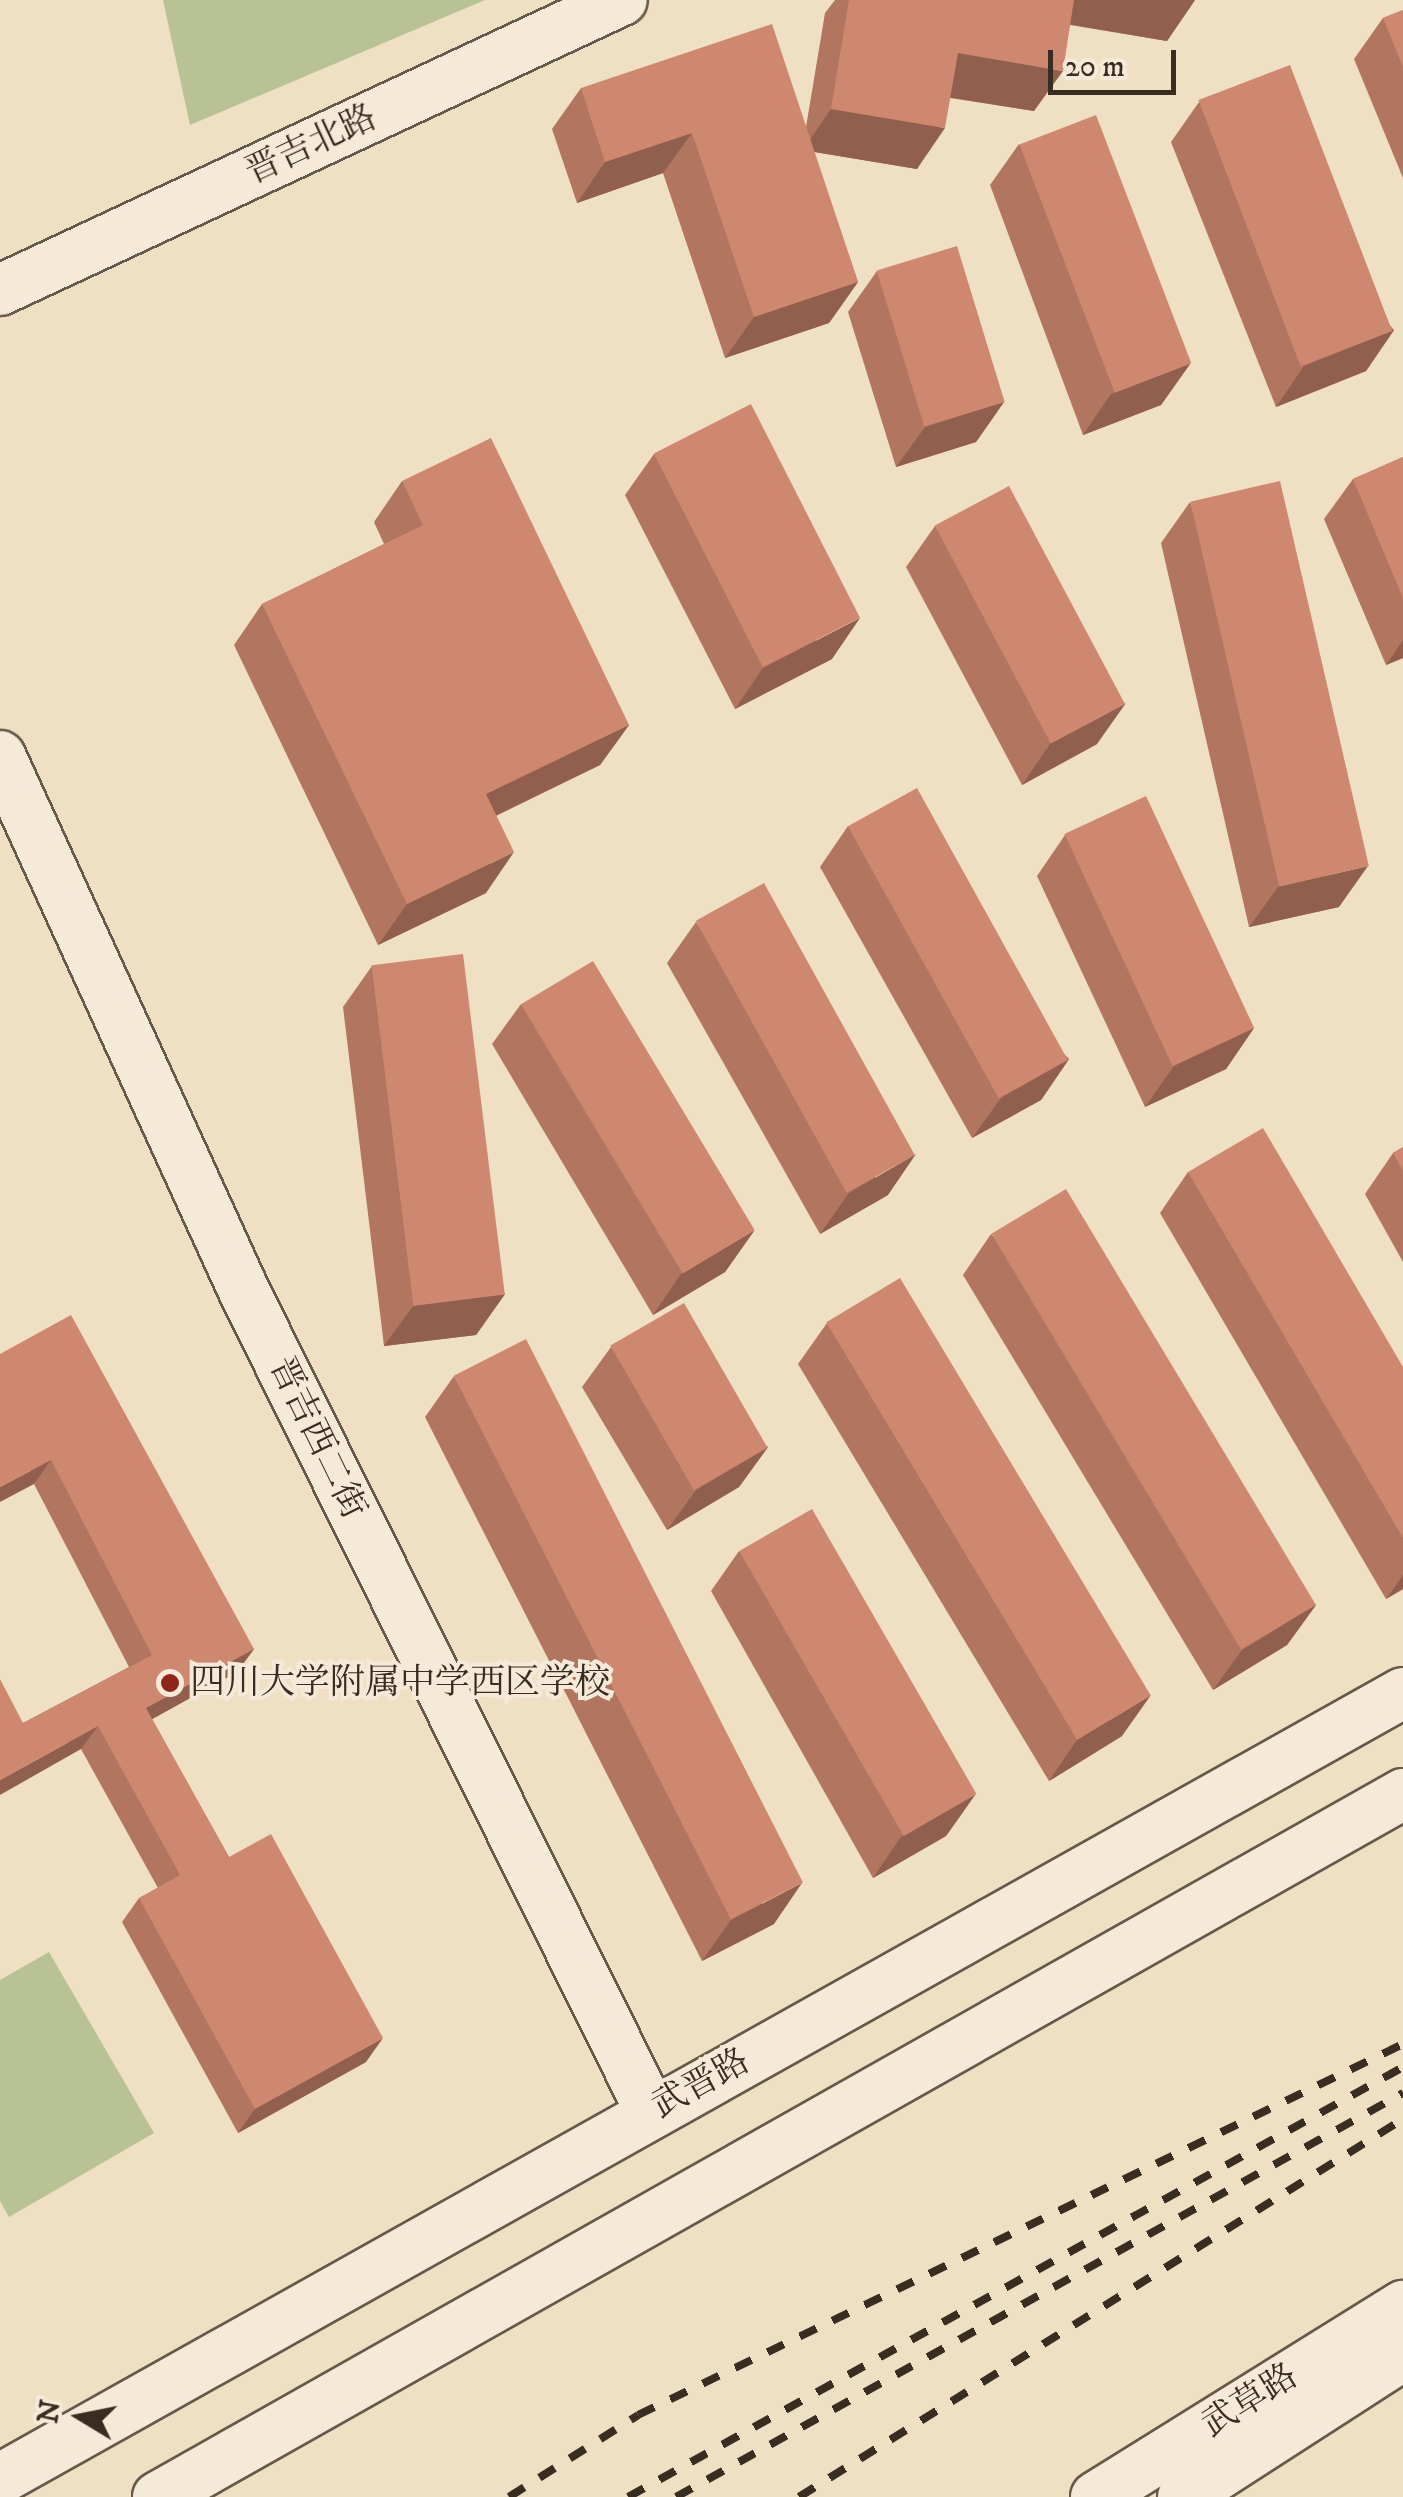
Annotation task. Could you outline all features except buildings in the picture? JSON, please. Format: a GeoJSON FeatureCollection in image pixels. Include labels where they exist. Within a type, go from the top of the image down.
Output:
{"type":"FeatureCollection","features":[{"type":"Feature","properties":{"kind":"street","name":"晋吉北路"},"geometry":{"type":"LineString","coordinates":[[0,290],[622,0]]}},
{"type":"Feature","properties":{"kind":"street","name":"晋吉西二街"},"geometry":{"type":"LineString","coordinates":[[0,756],[246,1294],[651,2112]]}},
{"type":"Feature","properties":{"kind":"street","name":"武晋路"},"geometry":{"type":"LineString","coordinates":[[0,2479],[1403,1693]]}},
{"type":"Feature","properties":{"kind":"street"},"geometry":{"type":"LineString","coordinates":[[158,2497],[1403,1794]]}},
{"type":"Feature","properties":{"kind":"street","name":"武草路"},"geometry":{"type":"LineString","coordinates":[[1096,2497],[1403,2306]]}},
{"type":"Feature","properties":{"kind":"street","name":"武草路"},"geometry":{"type":"LineString","coordinates":[[1183,2497],[1403,2356]]}},
{"type":"Feature","properties":{"kind":"green space"},"geometry":{"type":"Polygon","coordinates":[[[163,0],[485,0],[190,125],[163,0]]]}},
{"type":"Feature","properties":{"kind":"green space"},"geometry":{"type":"Polygon","coordinates":[[[49,1952],[154,2133],[9,2217],[0,2201],[0,1980],[49,1952]]]}},
{"type":"Feature","properties":{"kind":"railway"},"geometry":{"type":"LineString","coordinates":[[509,2497],[638,2415],[1403,2044]]}},
{"type":"Feature","properties":{"kind":"railway"},"geometry":{"type":"LineString","coordinates":[[628,2497],[1403,2067]]}},
{"type":"Feature","properties":{"kind":"railway"},"geometry":{"type":"LineString","coordinates":[[676,2497],[1403,2093]]}},
{"type":"Feature","properties":{"kind":"railway"},"geometry":{"type":"LineString","coordinates":[[799,2497],[1403,2119]]}},
{"type":"Feature","properties":{"kind":"place","name":"四川大学附属中学西区学校"},"geometry":{"type":"Point","coordinates":[170,1683]}}]}
